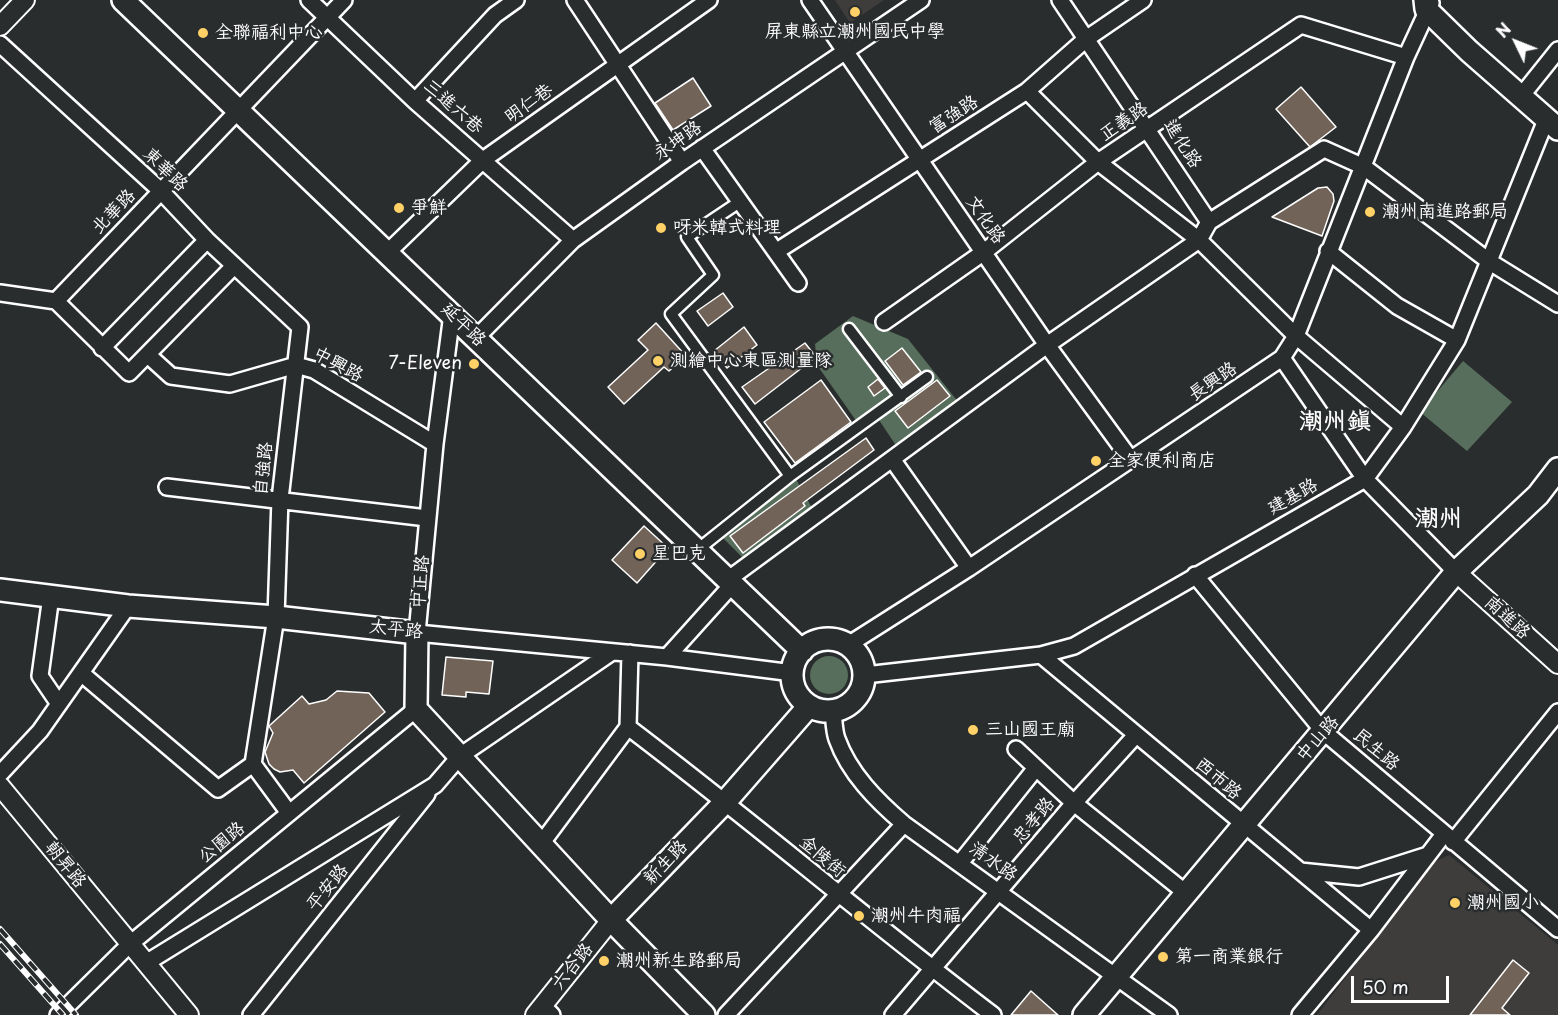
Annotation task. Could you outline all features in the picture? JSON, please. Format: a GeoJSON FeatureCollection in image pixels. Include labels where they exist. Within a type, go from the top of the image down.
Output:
{"type":"FeatureCollection","features":[{"type":"Feature","properties":{"kind":"main road","name":"延平路"},"geometry":{"type":"LineString","coordinates":[[123,0],[239,108],[802,651]]}},
{"type":"Feature","properties":{"kind":"main road"},"geometry":{"type":"LineString","coordinates":[[1428,3],[1469,51],[1522,95],[1552,124]]}},
{"type":"Feature","properties":{"kind":"main road","name":"中山路"},"geometry":{"type":"LineString","coordinates":[[1084,1015],[1242,825],[1324,732],[1456,572],[1531,502],[1558,470]]}},
{"type":"Feature","properties":{"kind":"main road","name":"太平路"},"geometry":{"type":"LineString","coordinates":[[0,590],[128,606],[276,617],[417,633]]}},
{"type":"Feature","properties":{"kind":"main road","name":"中正路"},"geometry":{"type":"LineString","coordinates":[[416,709],[417,633]]}},
{"type":"Feature","properties":{"kind":"main road"},"geometry":{"type":"LineString","coordinates":[[828,639],[848,645],[857,653],[865,675],[863,686],[851,703],[832,711],[809,705],[795,689],[793,673],[802,651],[818,641],[828,639]]}},
{"type":"Feature","properties":{"kind":"main road","name":"新生路"},"geometry":{"type":"LineString","coordinates":[[611,920],[726,801],[809,705]]}},
{"type":"Feature","properties":{"kind":"main road"},"geometry":{"type":"LineString","coordinates":[[416,709],[611,920],[704,1015]]}},
{"type":"Feature","properties":{"kind":"street"},"geometry":{"type":"LineString","coordinates":[[0,26],[25,0]]}},
{"type":"Feature","properties":{"kind":"street","name":"三進六巷"},"geometry":{"type":"LineString","coordinates":[[309,0],[415,101],[573,240]]}},
{"type":"Feature","properties":{"kind":"street","name":"北華路"},"geometry":{"type":"LineString","coordinates":[[56,301],[344,0]]}},
{"type":"Feature","properties":{"kind":"street"},"geometry":{"type":"LineString","coordinates":[[415,101],[495,15],[516,0]]}},
{"type":"Feature","properties":{"kind":"street"},"geometry":{"type":"LineString","coordinates":[[575,0],[682,162]]}},
{"type":"Feature","properties":{"kind":"street","name":"明仁巷"},"geometry":{"type":"LineString","coordinates":[[388,252],[483,160],[710,0]]}},
{"type":"Feature","properties":{"kind":"street","name":"文化路"},"geometry":{"type":"LineString","coordinates":[[810,0],[1047,345],[1131,460]]}},
{"type":"Feature","properties":{"kind":"street","name":"永坤路"},"geometry":{"type":"LineString","coordinates":[[477,337],[573,240],[702,148],[921,0]]}},
{"type":"Feature","properties":{"kind":"street","name":"進化路"},"geometry":{"type":"LineString","coordinates":[[1060,0],[1149,129],[1209,222]]}},
{"type":"Feature","properties":{"kind":"street","name":"富強路"},"geometry":{"type":"LineString","coordinates":[[777,251],[1027,92],[1086,39],[1143,0]]}},
{"type":"Feature","properties":{"kind":"street","name":"長興路"},"geometry":{"type":"LineString","coordinates":[[848,645],[969,568],[1282,358],[1296,336],[1428,3]]}},
{"type":"Feature","properties":{"kind":"street","name":"正義路"},"geometry":{"type":"LineString","coordinates":[[884,322],[984,252],[1098,162],[1301,25],[1406,57]]}},
{"type":"Feature","properties":{"kind":"street","name":"東華路"},"geometry":{"type":"LineString","coordinates":[[0,44],[161,191],[207,240],[300,327]]}},
{"type":"Feature","properties":{"kind":"street"},"geometry":{"type":"LineString","coordinates":[[1522,95],[1558,50]]}},
{"type":"Feature","properties":{"kind":"street"},"geometry":{"type":"LineString","coordinates":[[1027,92],[1098,162],[1199,240],[1296,336],[1403,427]]}},
{"type":"Feature","properties":{"kind":"street","name":"建基路"},"geometry":{"type":"LineString","coordinates":[[865,675],[1041,655],[1074,646],[1365,479],[1403,427],[1457,340],[1552,124]]}},
{"type":"Feature","properties":{"kind":"street"},"geometry":{"type":"LineString","coordinates":[[702,148],[798,283]]}},
{"type":"Feature","properties":{"kind":"street"},"geometry":{"type":"LineString","coordinates":[[667,657],[729,583],[1047,345],[1199,240],[1209,222],[1324,149],[1364,167],[1490,262],[1558,304]]}},
{"type":"Feature","properties":{"kind":"street"},"geometry":{"type":"LineString","coordinates":[[741,201],[687,237],[713,275],[670,314],[790,476]]}},
{"type":"Feature","properties":{"kind":"street"},"geometry":{"type":"LineString","coordinates":[[102,348],[207,240]]}},
{"type":"Feature","properties":{"kind":"street"},"geometry":{"type":"LineString","coordinates":[[1328,251],[1397,306],[1457,340]]}},
{"type":"Feature","properties":{"kind":"street"},"geometry":{"type":"LineString","coordinates":[[0,294],[56,301],[129,373],[149,356],[234,266]]}},
{"type":"Feature","properties":{"kind":"street","name":"中正路"},"geometry":{"type":"LineString","coordinates":[[417,633],[435,444],[452,314]]}},
{"type":"Feature","properties":{"kind":"street","name":"自強路"},"geometry":{"type":"LineString","coordinates":[[253,764],[276,617],[280,499],[300,327]]}},
{"type":"Feature","properties":{"kind":"street"},"geometry":{"type":"LineString","coordinates":[[849,329],[901,397]]}},
{"type":"Feature","properties":{"kind":"street","name":"中興路"},"geometry":{"type":"LineString","coordinates":[[149,356],[171,376],[230,384],[296,365],[314,370],[435,444]]}},
{"type":"Feature","properties":{"kind":"street"},"geometry":{"type":"LineString","coordinates":[[1282,358],[1365,479],[1456,572]]}},
{"type":"Feature","properties":{"kind":"street"},"geometry":{"type":"LineString","coordinates":[[696,551],[790,476],[927,377]]}},
{"type":"Feature","properties":{"kind":"street"},"geometry":{"type":"LineString","coordinates":[[892,459],[969,568]]}},
{"type":"Feature","properties":{"kind":"street"},"geometry":{"type":"LineString","coordinates":[[167,487],[427,518]]}},
{"type":"Feature","properties":{"kind":"street","name":"南進路"},"geometry":{"type":"LineString","coordinates":[[1456,572],[1558,664]]}},
{"type":"Feature","properties":{"kind":"street","name":"民生路"},"geometry":{"type":"LineString","coordinates":[[1195,575],[1324,732],[1558,929]]}},
{"type":"Feature","properties":{"kind":"street"},"geometry":{"type":"LineString","coordinates":[[51,596],[40,676],[59,704]]}},
{"type":"Feature","properties":{"kind":"street"},"geometry":{"type":"LineString","coordinates":[[0,774],[40,731],[128,606]]}},
{"type":"Feature","properties":{"kind":"street","name":"太平路"},"geometry":{"type":"LineString","coordinates":[[417,633],[630,653],[793,673]]}},
{"type":"Feature","properties":{"kind":"street","name":"平安路"},"geometry":{"type":"LineString","coordinates":[[252,1015],[460,756],[612,652]]}},
{"type":"Feature","properties":{"kind":"street"},"geometry":{"type":"LineString","coordinates":[[541,844],[627,727],[630,653]]}},
{"type":"Feature","properties":{"kind":"street","name":"西市路"},"geometry":{"type":"LineString","coordinates":[[1041,655],[1242,825],[1371,930]]}},
{"type":"Feature","properties":{"kind":"street"},"geometry":{"type":"LineString","coordinates":[[81,673],[218,789],[253,764],[289,813]]}},
{"type":"Feature","properties":{"kind":"street","name":"公園路"},"geometry":{"type":"LineString","coordinates":[[58,1015],[130,944],[416,709]]}},
{"type":"Feature","properties":{"kind":"street","name":"清水路"},"geometry":{"type":"LineString","coordinates":[[832,711],[836,739],[855,772],[877,800],[904,824],[1001,891],[1169,1015]]}},
{"type":"Feature","properties":{"kind":"street"},"geometry":{"type":"LineString","coordinates":[[1300,1015],[1371,930],[1428,855],[1449,838],[1557,716]]}},
{"type":"Feature","properties":{"kind":"street","name":"金陵街"},"geometry":{"type":"LineString","coordinates":[[627,727],[726,801],[838,895],[993,1015]]}},
{"type":"Feature","properties":{"kind":"street","name":"忠孝路"},"geometry":{"type":"LineString","coordinates":[[893,1015],[1074,803],[1136,735]]}},
{"type":"Feature","properties":{"kind":"street"},"geometry":{"type":"LineString","coordinates":[[1016,749],[1074,803],[1186,893]]}},
{"type":"Feature","properties":{"kind":"street"},"geometry":{"type":"LineString","coordinates":[[960,863],[1036,768]]}},
{"type":"Feature","properties":{"kind":"street"},"geometry":{"type":"LineString","coordinates":[[146,963],[435,785]]}},
{"type":"Feature","properties":{"kind":"street","name":"朝昇路"},"geometry":{"type":"LineString","coordinates":[[0,786],[189,1015]]}},
{"type":"Feature","properties":{"kind":"street"},"geometry":{"type":"LineString","coordinates":[[726,1015],[904,824]]}},
{"type":"Feature","properties":{"kind":"street"},"geometry":{"type":"LineString","coordinates":[[1300,871],[1359,877],[1428,855]]}},
{"type":"Feature","properties":{"kind":"street","name":"六合路"},"geometry":{"type":"LineString","coordinates":[[543,1012],[611,920]]}},
{"type":"Feature","properties":{"kind":"shaded area","name":"屏東縣立潮州國民中學"},"geometry":{"type":"Polygon","coordinates":[[[835,0],[884,0],[850,23],[835,0]]]}},
{"type":"Feature","properties":{"kind":"shaded area","name":"潮州國小"},"geometry":{"type":"Polygon","coordinates":[[[1449,855],[1558,945],[1558,1015],[1317,1015],[1434,862],[1449,855]]]}},
{"type":"Feature","properties":{"kind":"green space"},"geometry":{"type":"Polygon","coordinates":[[[853,316],[908,339],[959,403],[897,447],[879,420],[796,479],[812,508],[743,558],[714,529],[857,422],[817,365],[815,344],[853,316]]]}},
{"type":"Feature","properties":{"kind":"green space"},"geometry":{"type":"Polygon","coordinates":[[[1463,361],[1512,402],[1467,451],[1420,412],[1463,361]]]}},
{"type":"Feature","properties":{"kind":"green space"},"geometry":{"type":"Polygon","coordinates":[[[829,656],[836,657],[842,662],[847,668],[847,682],[842,688],[836,693],[829,694],[822,693],[816,688],[811,682],[810,675],[811,668],[816,662],[822,657],[829,656]]]}},
{"type":"Feature","properties":{"kind":"building"},"geometry":{"type":"Polygon","coordinates":[[[693,78],[711,106],[673,130],[655,103],[693,78]]]}},
{"type":"Feature","properties":{"kind":"building"},"geometry":{"type":"Polygon","coordinates":[[[1301,87],[1336,127],[1310,147],[1276,109],[1301,87]]]}},
{"type":"Feature","properties":{"kind":"building"},"geometry":{"type":"Polygon","coordinates":[[[1327,187],[1333,194],[1334,201],[1322,236],[1272,217],[1318,188],[1327,187]]]}},
{"type":"Feature","properties":{"kind":"building"},"geometry":{"type":"Polygon","coordinates":[[[723,293],[733,307],[708,326],[697,311],[723,293]]]}},
{"type":"Feature","properties":{"kind":"building","name":"測繪中心東區測量隊"},"geometry":{"type":"Polygon","coordinates":[[[656,323],[686,356],[669,371],[664,367],[624,404],[608,387],[648,350],[638,340],[656,323]]]}},
{"type":"Feature","properties":{"kind":"building"},"geometry":{"type":"Polygon","coordinates":[[[744,327],[757,345],[727,368],[714,351],[744,327]]]}},
{"type":"Feature","properties":{"kind":"building"},"geometry":{"type":"Polygon","coordinates":[[[805,343],[816,357],[755,404],[742,387],[805,343]]]}},
{"type":"Feature","properties":{"kind":"building"},"geometry":{"type":"Polygon","coordinates":[[[902,348],[921,372],[903,385],[885,361],[902,348]]]}},
{"type":"Feature","properties":{"kind":"building"},"geometry":{"type":"Polygon","coordinates":[[[878,379],[885,388],[874,396],[868,387],[878,379]]]}},
{"type":"Feature","properties":{"kind":"building"},"geometry":{"type":"Polygon","coordinates":[[[821,380],[851,422],[795,463],[764,422],[821,380]]]}},
{"type":"Feature","properties":{"kind":"building"},"geometry":{"type":"Polygon","coordinates":[[[937,380],[950,396],[908,428],[895,411],[937,380]]]}},
{"type":"Feature","properties":{"kind":"building"},"geometry":{"type":"Polygon","coordinates":[[[866,438],[874,450],[803,503],[805,506],[743,553],[730,536],[866,438]]]}},
{"type":"Feature","properties":{"kind":"building","name":"星巴克"},"geometry":{"type":"Polygon","coordinates":[[[644,526],[668,548],[637,583],[612,560],[644,526]]]}},
{"type":"Feature","properties":{"kind":"building"},"geometry":{"type":"Polygon","coordinates":[[[446,657],[493,661],[489,694],[466,692],[466,697],[442,695],[446,657]]]}},
{"type":"Feature","properties":{"kind":"building"},"geometry":{"type":"Polygon","coordinates":[[[337,691],[369,693],[385,712],[304,783],[293,770],[280,772],[274,769],[269,764],[265,752],[273,733],[269,726],[302,696],[309,704],[326,700],[337,691]]]}},
{"type":"Feature","properties":{"kind":"building"},"geometry":{"type":"Polygon","coordinates":[[[1513,960],[1529,973],[1502,1008],[1510,1015],[1470,1015],[1513,960]]]}},
{"type":"Feature","properties":{"kind":"building"},"geometry":{"type":"Polygon","coordinates":[[[1031,991],[1058,1015],[1011,1015],[1031,991]]]}},
{"type":"Feature","properties":{"kind":"railway"},"geometry":{"type":"LineString","coordinates":[[0,929],[76,1015]]}},
{"type":"Feature","properties":{"kind":"railway"},"geometry":{"type":"LineString","coordinates":[[0,944],[63,1015]]}},
{"type":"Feature","properties":{"kind":"place","name":"屏東縣立潮州國民中學"},"geometry":{"type":"Point","coordinates":[855,12]}},
{"type":"Feature","properties":{"kind":"place","name":"全聯福利中心"},"geometry":{"type":"Point","coordinates":[203,33]}},
{"type":"Feature","properties":{"kind":"place","name":"爭鮮"},"geometry":{"type":"Point","coordinates":[399,208]}},
{"type":"Feature","properties":{"kind":"place","name":"潮州南進路郵局"},"geometry":{"type":"Point","coordinates":[1370,212]}},
{"type":"Feature","properties":{"kind":"place","name":"呀米韓式料理"},"geometry":{"type":"Point","coordinates":[661,228]}},
{"type":"Feature","properties":{"kind":"place","name":"測繪中心東區測量隊"},"geometry":{"type":"Point","coordinates":[658,361]}},
{"type":"Feature","properties":{"kind":"place","name":"7-Eleven"},"geometry":{"type":"Point","coordinates":[474,364]}},
{"type":"Feature","properties":{"kind":"place","name":"全家便利商店"},"geometry":{"type":"Point","coordinates":[1096,461]}},
{"type":"Feature","properties":{"kind":"place","name":"星巴克"},"geometry":{"type":"Point","coordinates":[640,554]}},
{"type":"Feature","properties":{"kind":"place","name":"三山國王廟"},"geometry":{"type":"Point","coordinates":[973,730]}},
{"type":"Feature","properties":{"kind":"place","name":"潮州國小"},"geometry":{"type":"Point","coordinates":[1455,903]}},
{"type":"Feature","properties":{"kind":"place","name":"潮州牛肉福"},"geometry":{"type":"Point","coordinates":[859,916]}},
{"type":"Feature","properties":{"kind":"place","name":"第一商業銀行"},"geometry":{"type":"Point","coordinates":[1163,957]}},
{"type":"Feature","properties":{"kind":"place","name":"潮州新生路郵局"},"geometry":{"type":"Point","coordinates":[604,961]}},
{"type":"Feature","properties":{"kind":"district","name":"潮州鎮"},"geometry":{"type":"Point","coordinates":[1335,422]}},
{"type":"Feature","properties":{"kind":"district","name":"潮州"},"geometry":{"type":"Point","coordinates":[1439,519]}}]}
